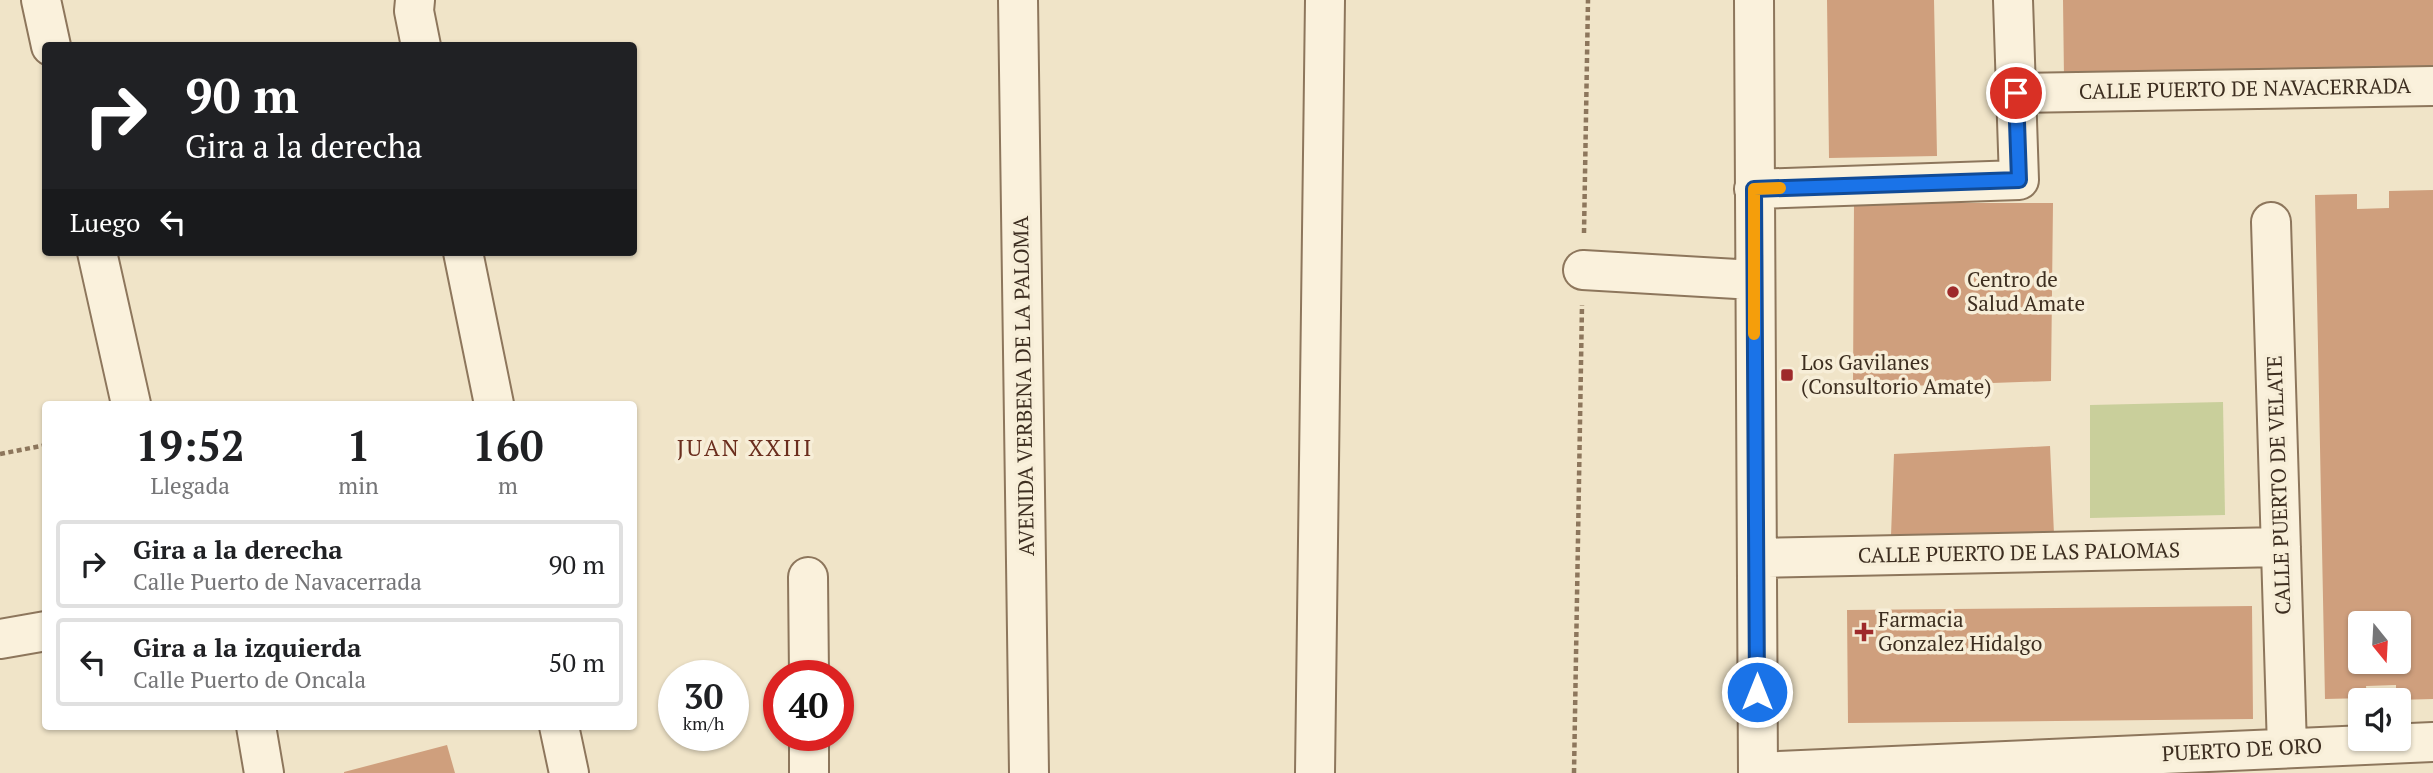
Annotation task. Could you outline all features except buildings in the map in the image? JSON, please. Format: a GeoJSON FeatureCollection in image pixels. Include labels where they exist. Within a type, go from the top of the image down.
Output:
{"type":"FeatureCollection","features":[{"type":"Feature","properties":{"kind":"street"},"geometry":{"type":"LineString","coordinates":[[41,0],[50,42]]}},
{"type":"Feature","properties":{"kind":"street"},"geometry":{"type":"LineString","coordinates":[[415,0],[414,11],[420,42]]}},
{"type":"Feature","properties":{"kind":"street","name":"AVENIDA VERBENA DE LA PALOMA"},"geometry":{"type":"LineString","coordinates":[[1018,0],[1029,773]]}},
{"type":"Feature","properties":{"kind":"street"},"geometry":{"type":"LineString","coordinates":[[1315,773],[1325,0]]}},
{"type":"Feature","properties":{"kind":"street"},"geometry":{"type":"LineString","coordinates":[[1754,0],[1758,772]]}},
{"type":"Feature","properties":{"kind":"street"},"geometry":{"type":"LineString","coordinates":[[1754,189],[2019,180],[2013,0]]}},
{"type":"Feature","properties":{"kind":"street","name":"CALLE PUERTO DE NAVACERRADA"},"geometry":{"type":"LineString","coordinates":[[2016,93],[2433,86]]}},
{"type":"Feature","properties":{"kind":"street","name":"CALLE PUERTO DE VELATE"},"geometry":{"type":"LineString","coordinates":[[2271,222],[2287,748]]}},
{"type":"Feature","properties":{"kind":"street"},"geometry":{"type":"LineString","coordinates":[[98,256],[130,401]]}},
{"type":"Feature","properties":{"kind":"street"},"geometry":{"type":"LineString","coordinates":[[464,256],[493,401]]}},
{"type":"Feature","properties":{"kind":"street"},"geometry":{"type":"LineString","coordinates":[[1583,270],[1754,280]]}},
{"type":"Feature","properties":{"kind":"street","name":"CALLE PUERTO DE LAS PALOMAS"},"geometry":{"type":"LineString","coordinates":[[1756,558],[2281,547]]}},
{"type":"Feature","properties":{"kind":"street"},"geometry":{"type":"LineString","coordinates":[[808,577],[808,660]]}},
{"type":"Feature","properties":{"kind":"street"},"geometry":{"type":"LineString","coordinates":[[0,639],[42,632]]}},
{"type":"Feature","properties":{"kind":"street"},"geometry":{"type":"LineString","coordinates":[[257,730],[264,773]]}},
{"type":"Feature","properties":{"kind":"street"},"geometry":{"type":"LineString","coordinates":[[560,730],[569,773]]}},
{"type":"Feature","properties":{"kind":"street","name":"PUERTO DE ORO"},"geometry":{"type":"LineString","coordinates":[[1758,772],[1866,770],[2433,741]]}},
{"type":"Feature","properties":{"kind":"street"},"geometry":{"type":"LineString","coordinates":[[809,751],[809,773]]}},
{"type":"Feature","properties":{"kind":"path"},"geometry":{"type":"LineString","coordinates":[[1574,773],[1588,0]]}},
{"type":"Feature","properties":{"kind":"path"},"geometry":{"type":"LineString","coordinates":[[0,454],[42,446]]}},
{"type":"Feature","properties":{"kind":"green space"},"geometry":{"type":"Polygon","coordinates":[[[2223,402],[2225,515],[2090,518],[2090,405],[2223,402]]]}},
{"type":"Feature","properties":{"kind":"slow traffic"},"geometry":{"type":"LineString","coordinates":[[1754,334],[1754,189],[1780,188]]}},
{"type":"Feature","properties":{"kind":"place","name":"Centro de Salud Amate"},"geometry":{"type":"Point","coordinates":[1953,292]}},
{"type":"Feature","properties":{"kind":"place","name":"Los Gavilanes (Consultorio Amate)"},"geometry":{"type":"Point","coordinates":[1787,375]}},
{"type":"Feature","properties":{"kind":"place","name":"Farmacia Gonzalez Hidalgo"},"geometry":{"type":"Point","coordinates":[1864,632]}},
{"type":"Feature","properties":{"kind":"district","name":"JUAN XXIII"},"geometry":{"type":"Point","coordinates":[745,448]}},
{"type":"Feature","properties":{"kind":"route"},"geometry":{"type":"LineString","coordinates":[[1757,692],[1754,189],[2019,180],[2016,93]]}}]}
